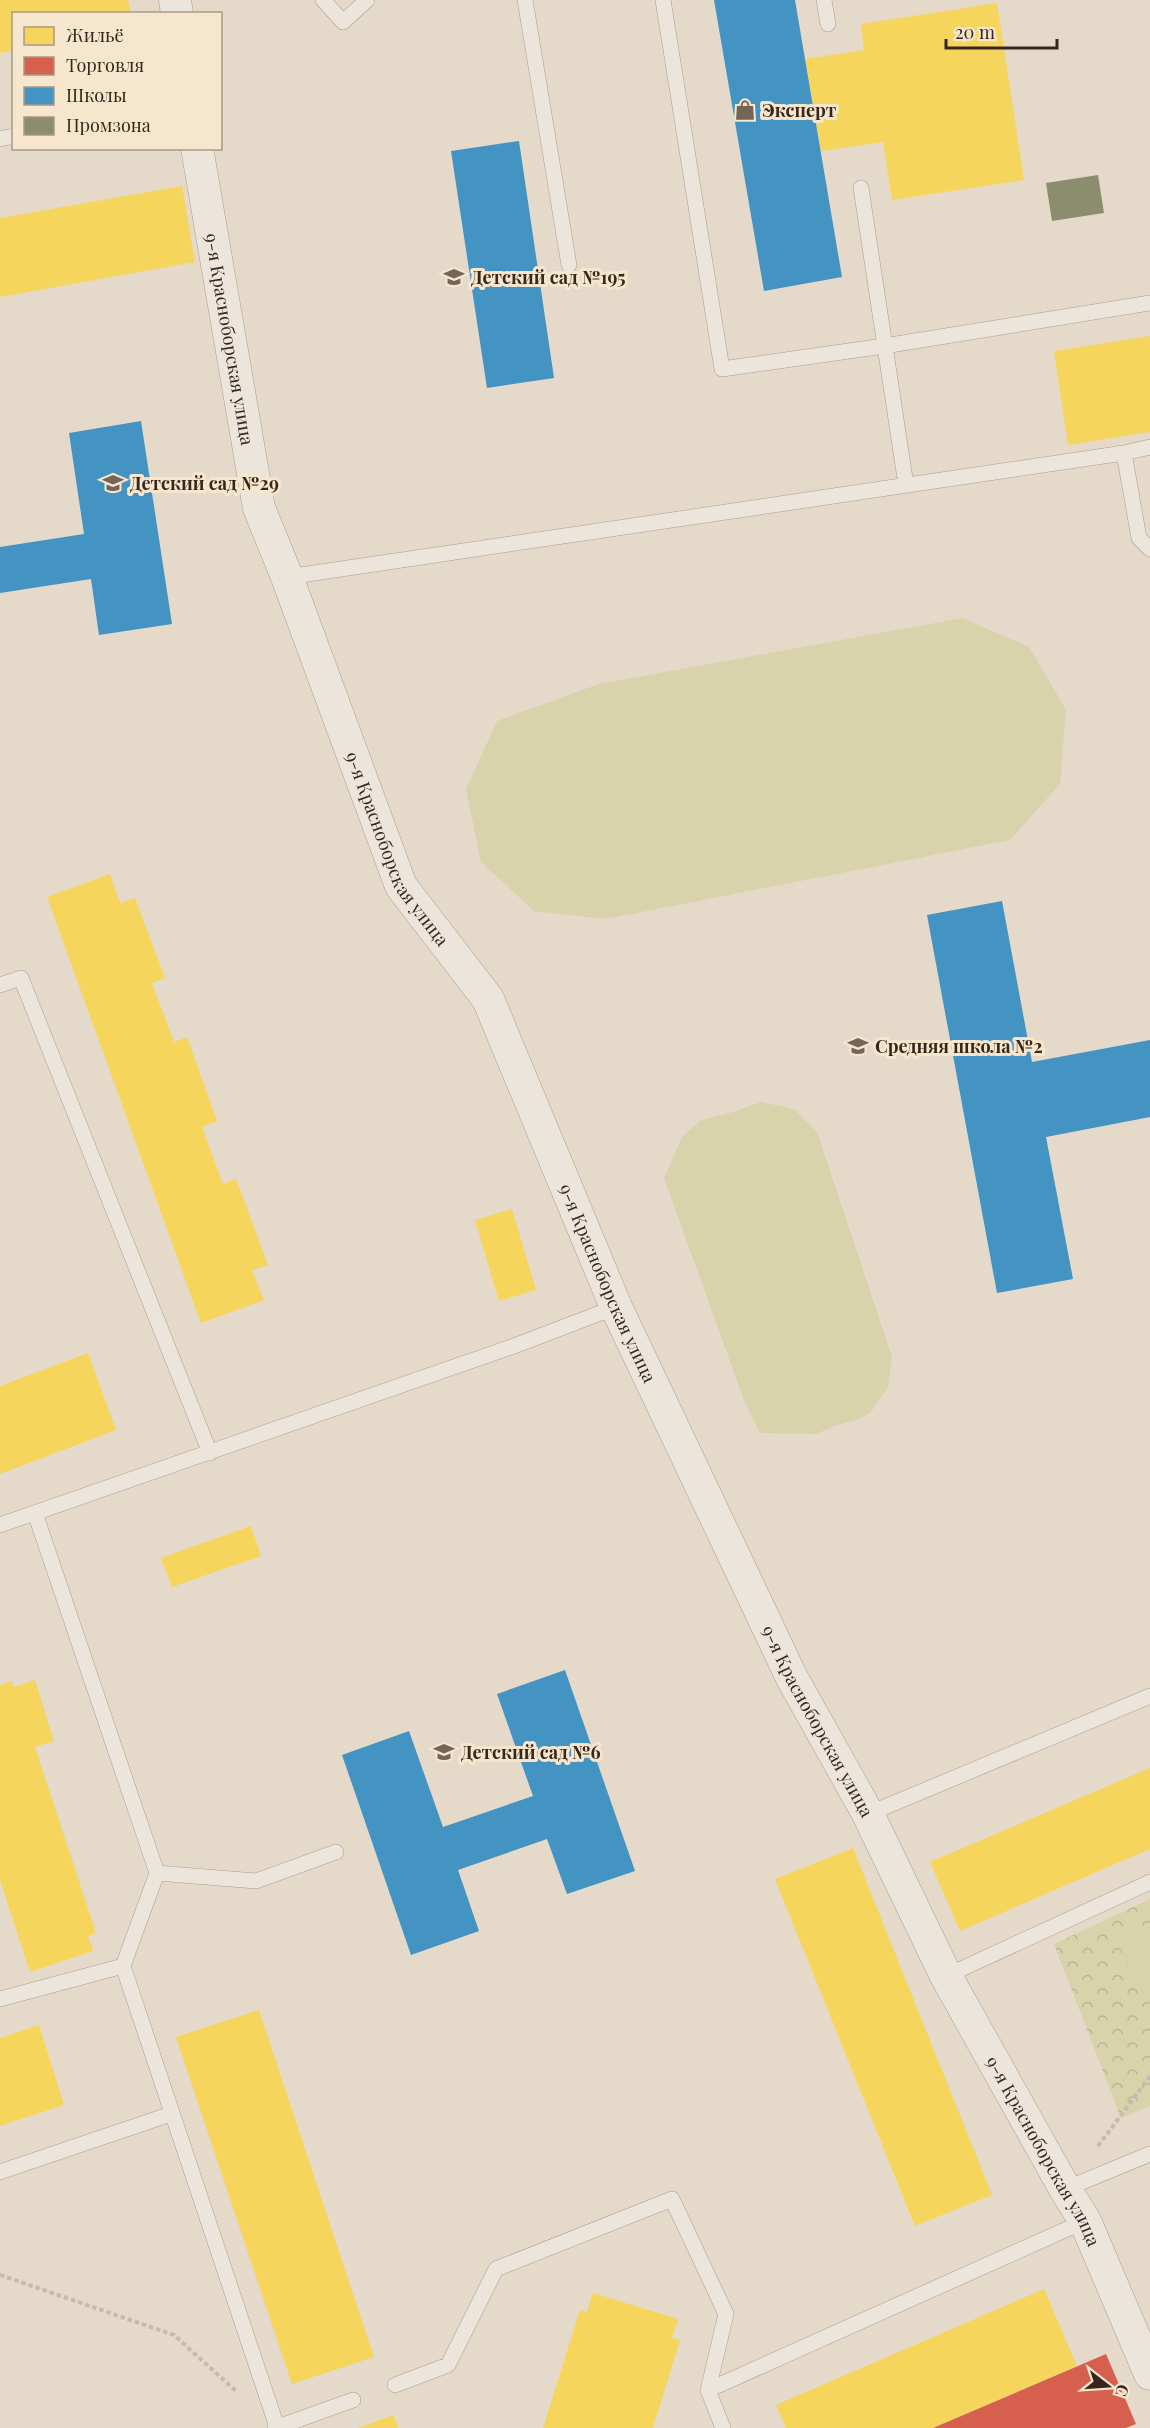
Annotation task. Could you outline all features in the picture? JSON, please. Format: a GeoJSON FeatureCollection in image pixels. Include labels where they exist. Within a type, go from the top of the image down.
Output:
{"type":"FeatureCollection","features":[{"type":"Feature","properties":{"kind":"street","name":"9-я Красноборская улица"},"geometry":{"type":"LineString","coordinates":[[197,150],[259,508],[287,577],[401,886],[488,999],[616,1307],[792,1678],[868,1814],[946,1976],[1085,2221],[1150,2374]]}},
{"type":"Feature","properties":{"kind":"lane"},"geometry":{"type":"LineString","coordinates":[[323,0],[343,22],[367,0]]}},
{"type":"Feature","properties":{"kind":"lane"},"geometry":{"type":"LineString","coordinates":[[525,0],[569,265]]}},
{"type":"Feature","properties":{"kind":"lane"},"geometry":{"type":"LineString","coordinates":[[663,0],[722,369],[884,346],[1150,303]]}},
{"type":"Feature","properties":{"kind":"lane"},"geometry":{"type":"LineString","coordinates":[[824,0],[828,24]]}},
{"type":"Feature","properties":{"kind":"lane"},"geometry":{"type":"LineString","coordinates":[[861,188],[906,485]]}},
{"type":"Feature","properties":{"kind":"lane"},"geometry":{"type":"LineString","coordinates":[[287,577],[1124,453],[1150,447]]}},
{"type":"Feature","properties":{"kind":"lane"},"geometry":{"type":"LineString","coordinates":[[1124,453],[1139,538],[1150,549]]}},
{"type":"Feature","properties":{"kind":"lane"},"geometry":{"type":"LineString","coordinates":[[0,985],[21,978],[210,1453]]}},
{"type":"Feature","properties":{"kind":"lane"},"geometry":{"type":"LineString","coordinates":[[0,1525],[514,1346],[616,1307]]}},
{"type":"Feature","properties":{"kind":"lane"},"geometry":{"type":"LineString","coordinates":[[35,1513],[157,1873],[123,1966],[276,2428],[353,2400]]}},
{"type":"Feature","properties":{"kind":"lane"},"geometry":{"type":"LineString","coordinates":[[868,1814],[1150,1696]]}},
{"type":"Feature","properties":{"kind":"lane"},"geometry":{"type":"LineString","coordinates":[[157,1873],[256,1881],[336,1852]]}},
{"type":"Feature","properties":{"kind":"lane"},"geometry":{"type":"LineString","coordinates":[[946,1976],[1150,1882]]}},
{"type":"Feature","properties":{"kind":"lane"},"geometry":{"type":"LineString","coordinates":[[0,1999],[123,1966]]}},
{"type":"Feature","properties":{"kind":"lane"},"geometry":{"type":"LineString","coordinates":[[0,2172],[171,2114]]}},
{"type":"Feature","properties":{"kind":"lane"},"geometry":{"type":"LineString","coordinates":[[1065,2189],[1150,2154]]}},
{"type":"Feature","properties":{"kind":"lane"},"geometry":{"type":"LineString","coordinates":[[395,2385],[448,2365],[495,2268],[672,2199],[726,2314],[708,2390],[723,2428]]}},
{"type":"Feature","properties":{"kind":"lane"},"geometry":{"type":"LineString","coordinates":[[708,2390],[1085,2221]]}},
{"type":"Feature","properties":{"kind":"path"},"geometry":{"type":"LineString","coordinates":[[1065,2189],[1150,2076]]}},
{"type":"Feature","properties":{"kind":"path"},"geometry":{"type":"LineString","coordinates":[[0,2275],[174,2335],[276,2428]]}},
{"type":"Feature","properties":{"kind":"green space"},"geometry":{"type":"Polygon","coordinates":[[[963,618],[1029,647],[1066,710],[1060,784],[1010,840],[606,919],[534,911],[481,862],[466,789],[497,721],[599,684],[963,618]]]}},
{"type":"Feature","properties":{"kind":"green space"},"geometry":{"type":"Polygon","coordinates":[[[761,1102],[794,1109],[817,1132],[892,1357],[888,1387],[871,1412],[857,1420],[836,1425],[816,1434],[760,1433],[744,1400],[664,1178],[682,1137],[701,1120],[761,1102]]]}},
{"type":"Feature","properties":{"kind":"green space"},"geometry":{"type":"Polygon","coordinates":[[[1150,1899],[1150,2106],[1121,2118],[1054,1944],[1150,1899]]]}},
{"type":"Feature","properties":{"kind":"green space"},"geometry":{"type":"Polygon","coordinates":[[[1150,1923],[1150,1987],[1139,1991],[1116,1937],[1150,1923]]]}},
{"type":"Feature","properties":{"kind":"building: Жильё"},"geometry":{"type":"Polygon","coordinates":[[[0,0],[128,0],[131,12],[12,12],[12,51],[0,53],[0,0]]]}},
{"type":"Feature","properties":{"kind":"building: Жильё"},"geometry":{"type":"Polygon","coordinates":[[[997,3],[1024,180],[892,200],[883,142],[821,151],[805,59],[864,50],[861,24],[997,3]]]}},
{"type":"Feature","properties":{"kind":"building: Жильё"},"geometry":{"type":"Polygon","coordinates":[[[182,186],[195,262],[0,297],[0,218],[182,186]]]}},
{"type":"Feature","properties":{"kind":"building: Жильё"},"geometry":{"type":"Polygon","coordinates":[[[1150,336],[1150,432],[1068,445],[1054,351],[1150,336]]]}},
{"type":"Feature","properties":{"kind":"building: Жильё"},"geometry":{"type":"Polygon","coordinates":[[[110,874],[120,903],[135,898],[165,978],[152,983],[174,1042],[187,1037],[217,1121],[202,1127],[223,1184],[236,1179],[268,1265],[252,1270],[264,1300],[201,1323],[47,897],[110,874]]]}},
{"type":"Feature","properties":{"kind":"building: Жильё"},"geometry":{"type":"Polygon","coordinates":[[[512,1209],[536,1290],[499,1301],[475,1220],[512,1209]]]}},
{"type":"Feature","properties":{"kind":"building: Жильё"},"geometry":{"type":"Polygon","coordinates":[[[88,1353],[116,1430],[0,1474],[0,1386],[88,1353]]]}},
{"type":"Feature","properties":{"kind":"building: Жильё"},"geometry":{"type":"Polygon","coordinates":[[[251,1526],[261,1556],[172,1587],[161,1558],[251,1526]]]}},
{"type":"Feature","properties":{"kind":"building: Жильё"},"geometry":{"type":"Polygon","coordinates":[[[35,1680],[54,1741],[35,1747],[96,1933],[88,1936],[93,1951],[30,1972],[0,1880],[0,1685],[11,1681],[14,1687],[35,1680]]]}},
{"type":"Feature","properties":{"kind":"building: Жильё"},"geometry":{"type":"Polygon","coordinates":[[[1150,1768],[1150,1849],[960,1931],[930,1862],[1150,1768]]]}},
{"type":"Feature","properties":{"kind":"building: Жильё"},"geometry":{"type":"Polygon","coordinates":[[[853,1848],[992,2195],[915,2226],[775,1879],[853,1848]]]}},
{"type":"Feature","properties":{"kind":"building: Жильё"},"geometry":{"type":"Polygon","coordinates":[[[259,2010],[374,2357],[292,2384],[176,2037],[259,2010]]]}},
{"type":"Feature","properties":{"kind":"building: Жильё"},"geometry":{"type":"Polygon","coordinates":[[[39,2025],[64,2105],[0,2126],[0,2038],[39,2025]]]}},
{"type":"Feature","properties":{"kind":"building: Жильё"},"geometry":{"type":"Polygon","coordinates":[[[1044,2289],[1077,2366],[933,2428],[786,2428],[776,2405],[1044,2289]]]}},
{"type":"Feature","properties":{"kind":"building: Жильё"},"geometry":{"type":"Polygon","coordinates":[[[593,2293],[678,2319],[672,2338],[680,2340],[653,2428],[543,2428],[580,2310],[587,2312],[593,2293]]]}},
{"type":"Feature","properties":{"kind":"building: Жильё"},"geometry":{"type":"Polygon","coordinates":[[[394,2415],[398,2428],[358,2428],[394,2415]]]}},
{"type":"Feature","properties":{"kind":"building: Торговля"},"geometry":{"type":"Polygon","coordinates":[[[1106,2354],[1136,2424],[1126,2428],[933,2428],[1106,2354]]]}},
{"type":"Feature","properties":{"kind":"building: Школы"},"geometry":{"type":"Polygon","coordinates":[[[714,0],[795,0],[842,277],[764,291],[714,0]]]}},
{"type":"Feature","properties":{"kind":"building: Школы"},"geometry":{"type":"Polygon","coordinates":[[[519,141],[554,378],[487,388],[451,151],[519,141]]]}},
{"type":"Feature","properties":{"kind":"building: Школы","name":"Детский сад №29"},"geometry":{"type":"Polygon","coordinates":[[[141,421],[172,624],[99,635],[91,579],[0,593],[0,547],[84,534],[69,433],[141,421]]]}},
{"type":"Feature","properties":{"kind":"building: Школы"},"geometry":{"type":"Polygon","coordinates":[[[1002,901],[1032,1062],[1150,1040],[1150,1117],[1046,1137],[1073,1279],[997,1293],[927,915],[1002,901]]]}},
{"type":"Feature","properties":{"kind":"building: Школы"},"geometry":{"type":"Polygon","coordinates":[[[565,1670],[635,1871],[567,1894],[547,1839],[458,1870],[479,1931],[411,1955],[342,1755],[409,1731],[443,1827],[533,1796],[497,1694],[565,1670]]]}},
{"type":"Feature","properties":{"kind":"building: Промзона"},"geometry":{"type":"Polygon","coordinates":[[[1098,175],[1104,213],[1052,221],[1046,183],[1098,175]]]}},
{"type":"Feature","properties":{"kind":"place","name":"Эксперт"},"geometry":{"type":"Point","coordinates":[745,110]}},
{"type":"Feature","properties":{"kind":"place","name":"Детский сад №195"},"geometry":{"type":"Point","coordinates":[454,277]}},
{"type":"Feature","properties":{"kind":"place","name":"Детский сад №29"},"geometry":{"type":"Point","coordinates":[113,483]}},
{"type":"Feature","properties":{"kind":"place","name":"Средняя школа №2"},"geometry":{"type":"Point","coordinates":[858,1046]}},
{"type":"Feature","properties":{"kind":"place","name":"Детский сад №6"},"geometry":{"type":"Point","coordinates":[444,1752]}}]}
